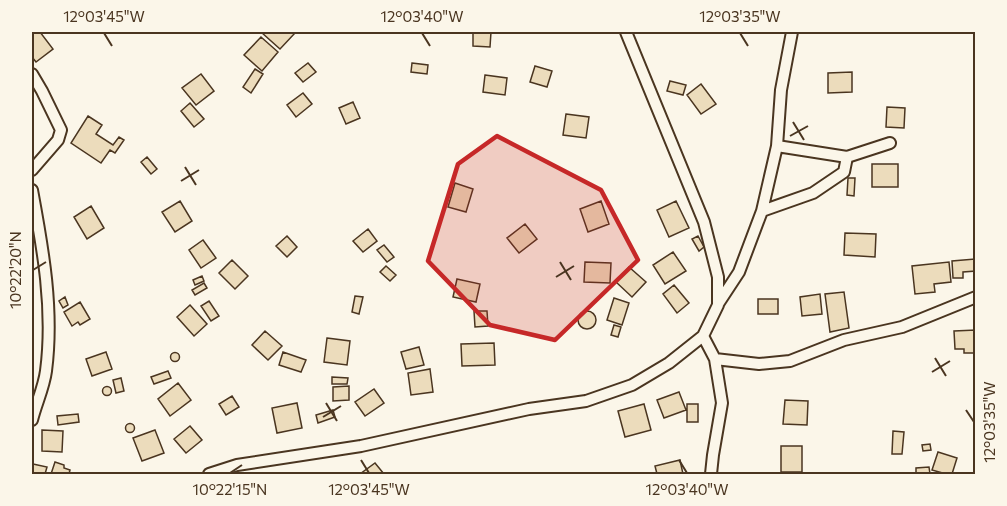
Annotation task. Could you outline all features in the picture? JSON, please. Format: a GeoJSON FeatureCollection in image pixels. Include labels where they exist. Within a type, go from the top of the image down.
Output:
{"type":"FeatureCollection","features":[{"type":"Feature","properties":{"kind":"street"},"geometry":{"type":"LineString","coordinates":[[626,32],[704,222],[718,277],[718,304]]}},
{"type":"Feature","properties":{"kind":"street"},"geometry":{"type":"LineString","coordinates":[[209,474],[237,465],[361,447],[529,410],[586,401],[632,385],[669,363],[703,336],[718,304],[739,272],[762,211],[777,146],[781,90],[792,32]]}},
{"type":"Feature","properties":{"kind":"street"},"geometry":{"type":"LineString","coordinates":[[32,74],[61,130],[58,140],[32,170]]}},
{"type":"Feature","properties":{"kind":"street"},"geometry":{"type":"LineString","coordinates":[[777,146],[847,157],[890,143]]}},
{"type":"Feature","properties":{"kind":"street"},"geometry":{"type":"LineString","coordinates":[[762,211],[813,192],[844,172],[847,157]]}},
{"type":"Feature","properties":{"kind":"street"},"geometry":{"type":"LineString","coordinates":[[32,190],[47,279],[48,332],[46,372],[32,420]]}},
{"type":"Feature","properties":{"kind":"street"},"geometry":{"type":"LineString","coordinates":[[715,359],[759,364],[790,361],[844,339],[902,327],[975,297]]}},
{"type":"Feature","properties":{"kind":"street"},"geometry":{"type":"LineString","coordinates":[[703,336],[715,359],[722,404],[711,474]]}},
{"type":"Feature","properties":{"kind":"highlighted area"},"geometry":{"type":"Polygon","coordinates":[[[497,136],[601,190],[638,260],[555,340],[490,325],[428,261],[458,164],[497,136]]]}},
{"type":"Feature","properties":{"kind":"building"},"geometry":{"type":"Polygon","coordinates":[[[40,32],[53,49],[36,62],[32,57],[32,34],[40,32]]]}},
{"type":"Feature","properties":{"kind":"building"},"geometry":{"type":"Polygon","coordinates":[[[261,32],[293,32],[295,33],[280,49],[261,32]]]}},
{"type":"Feature","properties":{"kind":"building"},"geometry":{"type":"Polygon","coordinates":[[[473,32],[491,32],[490,47],[473,46],[473,32]]]}},
{"type":"Feature","properties":{"kind":"building"},"geometry":{"type":"Polygon","coordinates":[[[261,37],[278,52],[262,71],[244,55],[261,37]]]}},
{"type":"Feature","properties":{"kind":"building"},"geometry":{"type":"Polygon","coordinates":[[[308,63],[316,72],[303,82],[295,73],[308,63]]]}},
{"type":"Feature","properties":{"kind":"building"},"geometry":{"type":"Polygon","coordinates":[[[412,63],[428,65],[427,74],[411,72],[412,63]]]}},
{"type":"Feature","properties":{"kind":"building"},"geometry":{"type":"Polygon","coordinates":[[[535,66],[552,71],[547,87],[530,82],[535,66]]]}},
{"type":"Feature","properties":{"kind":"building"},"geometry":{"type":"Polygon","coordinates":[[[255,69],[263,74],[251,93],[243,87],[255,69]]]}},
{"type":"Feature","properties":{"kind":"building"},"geometry":{"type":"Polygon","coordinates":[[[852,72],[852,92],[828,93],[828,73],[852,72]]]}},
{"type":"Feature","properties":{"kind":"building"},"geometry":{"type":"Polygon","coordinates":[[[201,74],[214,91],[196,105],[182,88],[201,74]]]}},
{"type":"Feature","properties":{"kind":"building"},"geometry":{"type":"Polygon","coordinates":[[[485,75],[507,78],[505,95],[483,92],[485,75]]]}},
{"type":"Feature","properties":{"kind":"building"},"geometry":{"type":"Polygon","coordinates":[[[670,81],[686,85],[683,95],[667,91],[670,81]]]}},
{"type":"Feature","properties":{"kind":"building"},"geometry":{"type":"Polygon","coordinates":[[[701,84],[716,104],[701,114],[687,95],[701,84]]]}},
{"type":"Feature","properties":{"kind":"building"},"geometry":{"type":"Polygon","coordinates":[[[303,93],[312,104],[296,117],[287,105],[303,93]]]}},
{"type":"Feature","properties":{"kind":"building"},"geometry":{"type":"Polygon","coordinates":[[[353,102],[360,118],[346,124],[339,108],[353,102]]]}},
{"type":"Feature","properties":{"kind":"building"},"geometry":{"type":"Polygon","coordinates":[[[190,103],[204,119],[194,127],[181,111],[190,103]]]}},
{"type":"Feature","properties":{"kind":"building"},"geometry":{"type":"Polygon","coordinates":[[[887,107],[905,108],[904,128],[886,127],[887,107]]]}},
{"type":"Feature","properties":{"kind":"building"},"geometry":{"type":"Polygon","coordinates":[[[566,114],[589,117],[586,138],[563,135],[566,114]]]}},
{"type":"Feature","properties":{"kind":"building"},"geometry":{"type":"Polygon","coordinates":[[[88,116],[102,125],[96,134],[113,145],[119,137],[124,140],[115,153],[110,150],[101,163],[71,143],[88,116]]]}},
{"type":"Feature","properties":{"kind":"building"},"geometry":{"type":"Polygon","coordinates":[[[147,157],[157,169],[151,174],[141,162],[147,157]]]}},
{"type":"Feature","properties":{"kind":"building"},"geometry":{"type":"Polygon","coordinates":[[[872,164],[898,164],[898,187],[872,187],[872,164]]]}},
{"type":"Feature","properties":{"kind":"building"},"geometry":{"type":"Polygon","coordinates":[[[848,178],[855,178],[854,196],[847,195],[848,178]]]}},
{"type":"Feature","properties":{"kind":"building"},"geometry":{"type":"Polygon","coordinates":[[[455,183],[473,189],[466,212],[448,207],[455,183]]]}},
{"type":"Feature","properties":{"kind":"building"},"geometry":{"type":"Polygon","coordinates":[[[180,201],[192,221],[175,232],[162,212],[180,201]]]}},
{"type":"Feature","properties":{"kind":"building"},"geometry":{"type":"Polygon","coordinates":[[[601,201],[609,224],[588,232],[580,209],[601,201]]]}},
{"type":"Feature","properties":{"kind":"building"},"geometry":{"type":"Polygon","coordinates":[[[676,201],[689,228],[669,237],[657,210],[676,201]]]}},
{"type":"Feature","properties":{"kind":"building"},"geometry":{"type":"Polygon","coordinates":[[[91,206],[104,228],[87,239],[74,217],[91,206]]]}},
{"type":"Feature","properties":{"kind":"building"},"geometry":{"type":"Polygon","coordinates":[[[525,224],[537,239],[519,253],[507,238],[525,224]]]}},
{"type":"Feature","properties":{"kind":"building"},"geometry":{"type":"Polygon","coordinates":[[[368,229],[377,241],[363,252],[353,241],[368,229]]]}},
{"type":"Feature","properties":{"kind":"building"},"geometry":{"type":"Polygon","coordinates":[[[845,233],[876,234],[875,257],[844,255],[845,233]]]}},
{"type":"Feature","properties":{"kind":"building"},"geometry":{"type":"Polygon","coordinates":[[[287,236],[297,247],[287,257],[276,246],[287,236]]]}},
{"type":"Feature","properties":{"kind":"building"},"geometry":{"type":"Polygon","coordinates":[[[698,236],[704,247],[699,251],[692,239],[698,236]]]}},
{"type":"Feature","properties":{"kind":"building"},"geometry":{"type":"Polygon","coordinates":[[[203,240],[216,258],[201,268],[189,250],[203,240]]]}},
{"type":"Feature","properties":{"kind":"building"},"geometry":{"type":"Polygon","coordinates":[[[384,245],[394,257],[387,262],[377,250],[384,245]]]}},
{"type":"Feature","properties":{"kind":"building"},"geometry":{"type":"Polygon","coordinates":[[[673,252],[686,271],[665,284],[653,265],[673,252]]]}},
{"type":"Feature","properties":{"kind":"building"},"geometry":{"type":"Polygon","coordinates":[[[975,259],[976,271],[963,272],[963,278],[953,278],[952,261],[975,259]]]}},
{"type":"Feature","properties":{"kind":"building"},"geometry":{"type":"Polygon","coordinates":[[[232,260],[248,276],[235,289],[219,273],[232,260]]]}},
{"type":"Feature","properties":{"kind":"building"},"geometry":{"type":"Polygon","coordinates":[[[585,262],[611,263],[610,283],[584,282],[585,262]]]}},
{"type":"Feature","properties":{"kind":"building"},"geometry":{"type":"Polygon","coordinates":[[[949,262],[951,282],[934,284],[935,292],[915,294],[912,266],[949,262]]]}},
{"type":"Feature","properties":{"kind":"building"},"geometry":{"type":"Polygon","coordinates":[[[386,266],[396,275],[390,281],[380,272],[386,266]]]}},
{"type":"Feature","properties":{"kind":"building"},"geometry":{"type":"Polygon","coordinates":[[[629,267],[646,282],[632,297],[616,282],[629,267]]]}},
{"type":"Feature","properties":{"kind":"building"},"geometry":{"type":"Polygon","coordinates":[[[202,276],[204,281],[195,285],[193,280],[202,276]]]}},
{"type":"Feature","properties":{"kind":"building"},"geometry":{"type":"Polygon","coordinates":[[[457,279],[480,284],[476,302],[453,297],[457,279]]]}},
{"type":"Feature","properties":{"kind":"building"},"geometry":{"type":"Polygon","coordinates":[[[204,283],[207,288],[195,295],[192,290],[204,283]]]}},
{"type":"Feature","properties":{"kind":"building"},"geometry":{"type":"Polygon","coordinates":[[[674,285],[689,303],[677,313],[663,294],[674,285]]]}},
{"type":"Feature","properties":{"kind":"building"},"geometry":{"type":"Polygon","coordinates":[[[844,292],[849,328],[830,332],[825,294],[844,292]]]}},
{"type":"Feature","properties":{"kind":"building"},"geometry":{"type":"Polygon","coordinates":[[[820,294],[822,314],[802,316],[800,297],[820,294]]]}},
{"type":"Feature","properties":{"kind":"building"},"geometry":{"type":"Polygon","coordinates":[[[355,296],[363,297],[359,314],[352,312],[355,296]]]}},
{"type":"Feature","properties":{"kind":"building"},"geometry":{"type":"Polygon","coordinates":[[[65,297],[68,305],[63,308],[59,301],[65,297]]]}},
{"type":"Feature","properties":{"kind":"building"},"geometry":{"type":"Polygon","coordinates":[[[614,298],[629,303],[622,325],[607,320],[614,298]]]}},
{"type":"Feature","properties":{"kind":"building"},"geometry":{"type":"Polygon","coordinates":[[[758,299],[778,299],[778,314],[758,314],[758,299]]]}},
{"type":"Feature","properties":{"kind":"building"},"geometry":{"type":"Polygon","coordinates":[[[209,301],[219,316],[211,321],[201,306],[209,301]]]}},
{"type":"Feature","properties":{"kind":"building"},"geometry":{"type":"Polygon","coordinates":[[[80,302],[90,319],[80,325],[78,322],[72,326],[64,312],[80,302]]]}},
{"type":"Feature","properties":{"kind":"building"},"geometry":{"type":"Polygon","coordinates":[[[190,305],[207,324],[194,336],[177,317],[190,305]]]}},
{"type":"Feature","properties":{"kind":"building"},"geometry":{"type":"Polygon","coordinates":[[[474,311],[487,311],[488,326],[475,327],[474,311]]]}},
{"type":"Feature","properties":{"kind":"building"},"geometry":{"type":"Polygon","coordinates":[[[587,311],[593,314],[596,320],[593,326],[587,329],[581,326],[578,320],[581,314],[587,311]]]}},
{"type":"Feature","properties":{"kind":"building"},"geometry":{"type":"Polygon","coordinates":[[[614,325],[621,327],[618,337],[611,335],[614,325]]]}},
{"type":"Feature","properties":{"kind":"building"},"geometry":{"type":"Polygon","coordinates":[[[976,330],[976,353],[964,353],[964,349],[955,349],[954,331],[976,330]]]}},
{"type":"Feature","properties":{"kind":"building"},"geometry":{"type":"Polygon","coordinates":[[[265,331],[282,346],[268,360],[252,345],[265,331]]]}},
{"type":"Feature","properties":{"kind":"building"},"geometry":{"type":"Polygon","coordinates":[[[327,338],[350,341],[347,365],[324,362],[327,338]]]}},
{"type":"Feature","properties":{"kind":"building"},"geometry":{"type":"Polygon","coordinates":[[[494,343],[495,365],[462,366],[461,344],[494,343]]]}},
{"type":"Feature","properties":{"kind":"building"},"geometry":{"type":"Polygon","coordinates":[[[419,347],[424,365],[406,369],[401,352],[419,347]]]}},
{"type":"Feature","properties":{"kind":"building"},"geometry":{"type":"Polygon","coordinates":[[[106,352],[112,369],[92,376],[86,359],[106,352]]]}},
{"type":"Feature","properties":{"kind":"building"},"geometry":{"type":"Polygon","coordinates":[[[175,352],[180,357],[175,362],[170,357],[175,352]]]}},
{"type":"Feature","properties":{"kind":"building"},"geometry":{"type":"Polygon","coordinates":[[[283,352],[306,360],[301,372],[279,365],[283,352]]]}},
{"type":"Feature","properties":{"kind":"building"},"geometry":{"type":"Polygon","coordinates":[[[430,369],[433,392],[411,395],[408,373],[430,369]]]}},
{"type":"Feature","properties":{"kind":"building"},"geometry":{"type":"Polygon","coordinates":[[[168,371],[171,378],[154,384],[151,377],[168,371]]]}},
{"type":"Feature","properties":{"kind":"building"},"geometry":{"type":"Polygon","coordinates":[[[332,377],[348,378],[347,384],[332,384],[332,377]]]}},
{"type":"Feature","properties":{"kind":"building"},"geometry":{"type":"Polygon","coordinates":[[[121,378],[124,391],[116,393],[113,380],[121,378]]]}},
{"type":"Feature","properties":{"kind":"building"},"geometry":{"type":"Polygon","coordinates":[[[178,383],[191,400],[170,416],[158,399],[178,383]]]}},
{"type":"Feature","properties":{"kind":"building"},"geometry":{"type":"Polygon","coordinates":[[[107,386],[112,391],[107,396],[102,391],[107,386]]]}},
{"type":"Feature","properties":{"kind":"building"},"geometry":{"type":"Polygon","coordinates":[[[349,386],[349,400],[333,401],[333,387],[349,386]]]}},
{"type":"Feature","properties":{"kind":"building"},"geometry":{"type":"Polygon","coordinates":[[[374,389],[384,403],[365,416],[355,402],[374,389]]]}},
{"type":"Feature","properties":{"kind":"building"},"geometry":{"type":"Polygon","coordinates":[[[679,392],[686,410],[664,418],[657,400],[679,392]]]}},
{"type":"Feature","properties":{"kind":"building"},"geometry":{"type":"Polygon","coordinates":[[[232,396],[239,407],[226,415],[219,404],[232,396]]]}},
{"type":"Feature","properties":{"kind":"building"},"geometry":{"type":"Polygon","coordinates":[[[785,400],[808,401],[807,425],[783,424],[785,400]]]}},
{"type":"Feature","properties":{"kind":"building"},"geometry":{"type":"Polygon","coordinates":[[[297,403],[302,428],[277,433],[272,408],[297,403]]]}},
{"type":"Feature","properties":{"kind":"building"},"geometry":{"type":"Polygon","coordinates":[[[644,404],[651,430],[625,437],[618,411],[644,404]]]}},
{"type":"Feature","properties":{"kind":"building"},"geometry":{"type":"Polygon","coordinates":[[[687,404],[698,404],[698,422],[687,422],[687,404]]]}},
{"type":"Feature","properties":{"kind":"building"},"geometry":{"type":"Polygon","coordinates":[[[333,410],[335,417],[318,423],[316,415],[333,410]]]}},
{"type":"Feature","properties":{"kind":"building"},"geometry":{"type":"Polygon","coordinates":[[[78,414],[79,422],[58,425],[57,416],[78,414]]]}},
{"type":"Feature","properties":{"kind":"building"},"geometry":{"type":"Polygon","coordinates":[[[130,423],[135,428],[130,433],[125,428],[130,423]]]}},
{"type":"Feature","properties":{"kind":"building"},"geometry":{"type":"Polygon","coordinates":[[[190,426],[202,440],[186,453],[174,439],[190,426]]]}},
{"type":"Feature","properties":{"kind":"building"},"geometry":{"type":"Polygon","coordinates":[[[42,430],[63,431],[62,452],[42,451],[42,430]]]}},
{"type":"Feature","properties":{"kind":"building"},"geometry":{"type":"Polygon","coordinates":[[[155,430],[164,453],[142,461],[133,438],[155,430]]]}},
{"type":"Feature","properties":{"kind":"building"},"geometry":{"type":"Polygon","coordinates":[[[893,431],[904,432],[902,454],[892,454],[893,431]]]}},
{"type":"Feature","properties":{"kind":"building"},"geometry":{"type":"Polygon","coordinates":[[[930,444],[931,450],[923,451],[922,445],[930,444]]]}},
{"type":"Feature","properties":{"kind":"building"},"geometry":{"type":"Polygon","coordinates":[[[781,446],[802,446],[802,472],[781,472],[781,446]]]}},
{"type":"Feature","properties":{"kind":"building"},"geometry":{"type":"Polygon","coordinates":[[[938,452],[957,458],[952,474],[932,470],[938,452]]]}},
{"type":"Feature","properties":{"kind":"building"},"geometry":{"type":"Polygon","coordinates":[[[680,460],[683,474],[657,474],[655,466],[680,460]]]}},
{"type":"Feature","properties":{"kind":"building"},"geometry":{"type":"Polygon","coordinates":[[[55,462],[70,470],[69,474],[51,474],[55,462]]]}},
{"type":"Feature","properties":{"kind":"building"},"geometry":{"type":"Polygon","coordinates":[[[375,463],[384,474],[360,474],[375,463]]]}},
{"type":"Feature","properties":{"kind":"building"},"geometry":{"type":"Polygon","coordinates":[[[33,464],[47,467],[45,474],[32,473],[33,464]]]}},
{"type":"Feature","properties":{"kind":"building"},"geometry":{"type":"Polygon","coordinates":[[[929,467],[930,474],[916,474],[916,468],[929,467]]]}}]}
